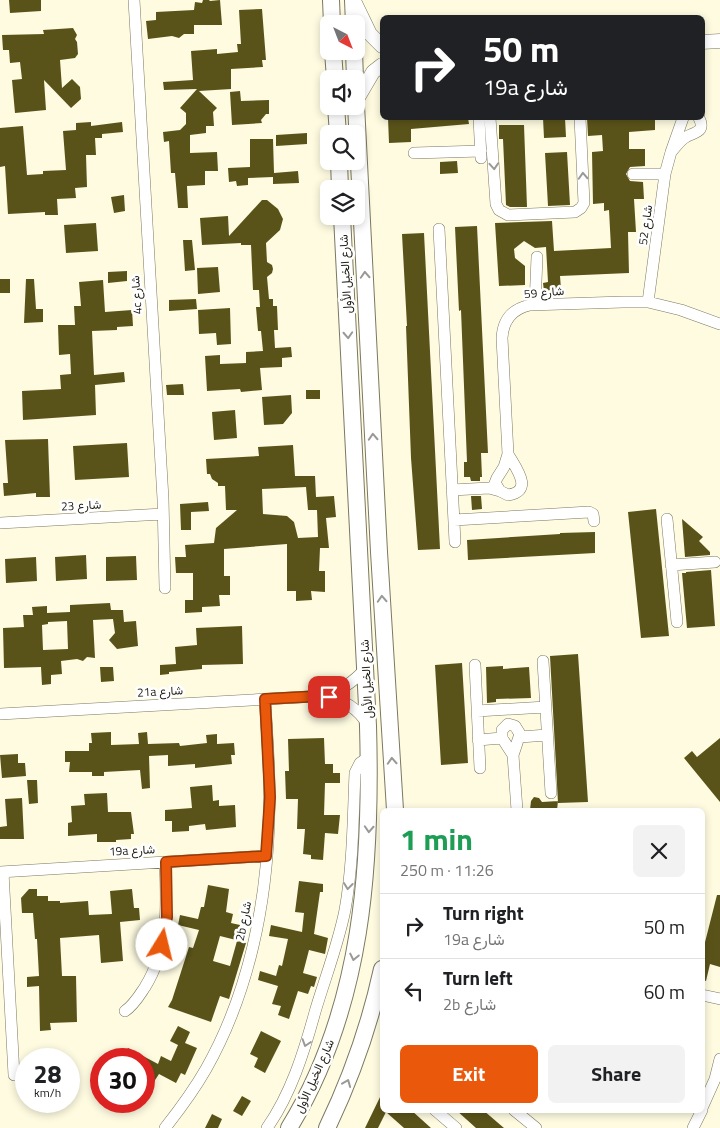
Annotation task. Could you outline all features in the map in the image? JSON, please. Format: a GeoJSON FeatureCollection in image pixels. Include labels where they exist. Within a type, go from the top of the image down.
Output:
{"type":"FeatureCollection","features":[{"type":"Feature","properties":{"kind":"main road"},"geometry":{"type":"LineString","coordinates":[[331,0],[332,15]]}},
{"type":"Feature","properties":{"kind":"main road"},"geometry":{"type":"LineString","coordinates":[[353,0],[354,15]]}},
{"type":"Feature","properties":{"kind":"main road","name":"شارع الخيل الأول"},"geometry":{"type":"LineString","coordinates":[[357,115],[378,534],[395,808]]}},
{"type":"Feature","properties":{"kind":"main road","name":"شارع الخيل الأول"},"geometry":{"type":"LineString","coordinates":[[294,1124],[318,1072],[344,998],[360,920],[368,839],[369,757],[366,668],[342,225]]}},
{"type":"Feature","properties":{"kind":"main road"},"geometry":{"type":"LineString","coordinates":[[354,455],[360,470],[365,531],[369,535],[378,534]]}},
{"type":"Feature","properties":{"kind":"main road"},"geometry":{"type":"LineString","coordinates":[[327,1128],[361,1045],[380,976]]}},
{"type":"Feature","properties":{"kind":"street","name":"4c شارع"},"geometry":{"type":"LineString","coordinates":[[134,0],[163,514],[165,588]]}},
{"type":"Feature","properties":{"kind":"street"},"geometry":{"type":"LineString","coordinates":[[353,0],[370,34],[380,44]]}},
{"type":"Feature","properties":{"kind":"street"},"geometry":{"type":"LineString","coordinates":[[705,42],[720,41]]}},
{"type":"Feature","properties":{"kind":"street"},"geometry":{"type":"LineString","coordinates":[[365,85],[373,72],[380,66]]}},
{"type":"Feature","properties":{"kind":"street"},"geometry":{"type":"LineString","coordinates":[[414,153],[481,155],[479,120]]}},
{"type":"Feature","properties":{"kind":"street"},"geometry":{"type":"LineString","coordinates":[[490,120],[496,204],[499,210],[508,215],[576,212],[583,206],[580,120]]}},
{"type":"Feature","properties":{"kind":"street","name":"شارع 52"},"geometry":{"type":"LineString","coordinates":[[648,302],[666,174],[681,120]]}},
{"type":"Feature","properties":{"kind":"street"},"geometry":{"type":"LineString","coordinates":[[671,152],[685,137],[700,130],[702,124],[701,120]]}},
{"type":"Feature","properties":{"kind":"street"},"geometry":{"type":"LineString","coordinates":[[633,174],[666,174]]}},
{"type":"Feature","properties":{"kind":"street"},"geometry":{"type":"LineString","coordinates":[[439,229],[455,542]]}},
{"type":"Feature","properties":{"kind":"street"},"geometry":{"type":"LineString","coordinates":[[535,305],[537,258]]}},
{"type":"Feature","properties":{"kind":"street","name":"شارع 59"},"geometry":{"type":"LineString","coordinates":[[508,454],[503,330],[509,316],[515,310],[535,305],[648,302],[670,306],[720,324]]}},
{"type":"Feature","properties":{"kind":"street"},"geometry":{"type":"LineString","coordinates":[[452,486],[488,488],[508,495],[515,494],[520,489],[521,477],[508,454]]}},
{"type":"Feature","properties":{"kind":"street"},"geometry":{"type":"LineString","coordinates":[[500,491],[496,486],[496,480],[504,467],[508,454]]}},
{"type":"Feature","properties":{"kind":"street"},"geometry":{"type":"LineString","coordinates":[[452,486],[496,480]]}},
{"type":"Feature","properties":{"kind":"street"},"geometry":{"type":"LineString","coordinates":[[454,520],[591,512],[594,521]]}},
{"type":"Feature","properties":{"kind":"street","name":"شارع 23"},"geometry":{"type":"LineString","coordinates":[[0,523],[163,514]]}},
{"type":"Feature","properties":{"kind":"street"},"geometry":{"type":"LineString","coordinates":[[667,519],[677,622]]}},
{"type":"Feature","properties":{"kind":"street"},"geometry":{"type":"LineString","coordinates":[[671,566],[715,562]]}},
{"type":"Feature","properties":{"kind":"street"},"geometry":{"type":"LineString","coordinates":[[543,661],[551,793]]}},
{"type":"Feature","properties":{"kind":"street"},"geometry":{"type":"LineString","coordinates":[[476,665],[480,768]]}},
{"type":"Feature","properties":{"kind":"street","name":"21a شارع"},"geometry":{"type":"LineString","coordinates":[[0,714],[321,696],[346,686],[366,668]]}},
{"type":"Feature","properties":{"kind":"street","name":"21a شارع"},"geometry":{"type":"LineString","coordinates":[[321,696],[338,699],[352,707],[368,726]]}},
{"type":"Feature","properties":{"kind":"street","name":"2b شارع"},"geometry":{"type":"LineString","coordinates":[[166,1128],[206,1068],[224,1032],[251,953],[258,922],[266,856],[270,797],[265,699]]}},
{"type":"Feature","properties":{"kind":"street"},"geometry":{"type":"LineString","coordinates":[[477,711],[546,707]]}},
{"type":"Feature","properties":{"kind":"street"},"geometry":{"type":"LineString","coordinates":[[513,756],[502,738],[503,728],[508,724],[517,728],[520,737],[513,756],[518,808]]}},
{"type":"Feature","properties":{"kind":"street"},"geometry":{"type":"LineString","coordinates":[[520,737],[547,735]]}},
{"type":"Feature","properties":{"kind":"street"},"geometry":{"type":"LineString","coordinates":[[478,740],[502,738]]}},
{"type":"Feature","properties":{"kind":"street"},"geometry":{"type":"LineString","coordinates":[[267,1128],[281,1104],[299,1064],[338,940],[345,909],[352,850],[355,773],[360,763],[369,757]]}},
{"type":"Feature","properties":{"kind":"street","name":"19a شارع"},"geometry":{"type":"LineString","coordinates":[[1,872],[266,856]]}},
{"type":"Feature","properties":{"kind":"street"},"geometry":{"type":"LineString","coordinates":[[125,1012],[147,984],[162,945],[167,917],[166,862]]}},
{"type":"Feature","properties":{"kind":"street"},"geometry":{"type":"LineString","coordinates":[[1,872],[14,1075]]}},
{"type":"Feature","properties":{"kind":"street"},"geometry":{"type":"LineString","coordinates":[[705,996],[720,999]]}},
{"type":"Feature","properties":{"kind":"street"},"geometry":{"type":"LineString","coordinates":[[705,1103],[717,1080],[720,1059]]}},
{"type":"Feature","properties":{"kind":"street"},"geometry":{"type":"LineString","coordinates":[[444,1113],[456,1128]]}},
{"type":"Feature","properties":{"kind":"street"},"geometry":{"type":"LineString","coordinates":[[518,1113],[536,1128]]}},
{"type":"Feature","properties":{"kind":"street"},"geometry":{"type":"LineString","coordinates":[[693,1128],[700,1113]]}},
{"type":"Feature","properties":{"kind":"building"},"geometry":{"type":"Polygon","coordinates":[[[9,0],[41,0],[41,11],[10,13],[9,0]]]}},
{"type":"Feature","properties":{"kind":"building"},"geometry":{"type":"Polygon","coordinates":[[[203,0],[220,0],[222,25],[194,25],[194,34],[184,34],[179,38],[172,36],[148,39],[146,21],[156,20],[156,12],[194,10],[195,2],[202,3],[203,0]]]}},
{"type":"Feature","properties":{"kind":"building"},"geometry":{"type":"Polygon","coordinates":[[[262,9],[266,60],[262,60],[263,67],[231,69],[231,89],[199,91],[217,108],[213,112],[214,126],[206,126],[206,133],[190,135],[190,153],[217,152],[218,171],[205,171],[205,185],[187,186],[188,208],[178,208],[175,173],[171,173],[169,141],[164,142],[163,132],[180,130],[186,124],[186,113],[180,108],[197,89],[164,90],[163,82],[193,80],[191,51],[217,49],[217,54],[238,52],[237,44],[241,44],[239,10],[262,9]]]}},
{"type":"Feature","properties":{"kind":"building"},"geometry":{"type":"Polygon","coordinates":[[[73,28],[77,35],[75,39],[78,54],[75,58],[60,60],[62,88],[72,79],[80,87],[81,99],[71,108],[44,80],[46,110],[15,113],[12,80],[22,79],[20,62],[10,63],[9,50],[3,50],[2,35],[44,34],[43,30],[73,28]]]}},
{"type":"Feature","properties":{"kind":"building"},"geometry":{"type":"Polygon","coordinates":[[[240,91],[241,101],[269,100],[269,114],[266,114],[261,120],[262,123],[232,125],[230,92],[240,91]]]}},
{"type":"Feature","properties":{"kind":"building"},"geometry":{"type":"Polygon","coordinates":[[[388,120],[468,120],[469,124],[411,129],[411,142],[389,143],[388,120]]]}},
{"type":"Feature","properties":{"kind":"building"},"geometry":{"type":"Polygon","coordinates":[[[543,120],[565,120],[566,137],[544,138],[543,120]]]}},
{"type":"Feature","properties":{"kind":"building"},"geometry":{"type":"Polygon","coordinates":[[[587,120],[655,120],[655,130],[629,132],[629,149],[645,149],[645,166],[630,167],[626,174],[630,181],[643,182],[644,199],[634,199],[636,232],[628,232],[629,273],[560,276],[561,289],[544,291],[543,283],[548,282],[546,247],[535,248],[524,241],[514,249],[515,258],[525,266],[525,285],[499,286],[495,223],[552,221],[554,251],[611,248],[609,210],[604,211],[604,203],[593,204],[592,152],[603,151],[602,135],[588,136],[587,120]]]}},
{"type":"Feature","properties":{"kind":"building"},"geometry":{"type":"Polygon","coordinates":[[[91,122],[91,126],[122,122],[123,132],[102,134],[102,138],[95,138],[96,155],[86,155],[87,187],[75,188],[76,198],[57,199],[58,215],[45,215],[45,212],[8,214],[5,166],[0,167],[0,128],[23,126],[27,175],[43,174],[43,171],[66,170],[63,131],[76,130],[76,123],[91,122]]]}},
{"type":"Feature","properties":{"kind":"building"},"geometry":{"type":"Polygon","coordinates":[[[499,125],[524,125],[527,207],[510,207],[506,205],[503,139],[499,139],[499,125]]]}},
{"type":"Feature","properties":{"kind":"building"},"geometry":{"type":"Polygon","coordinates":[[[307,133],[307,144],[276,146],[276,135],[307,133]]]}},
{"type":"Feature","properties":{"kind":"building"},"geometry":{"type":"Polygon","coordinates":[[[250,139],[273,139],[274,173],[298,171],[299,183],[273,184],[273,177],[248,178],[248,185],[237,186],[236,181],[229,182],[228,168],[250,167],[250,139]]]}},
{"type":"Feature","properties":{"kind":"building"},"geometry":{"type":"Polygon","coordinates":[[[567,152],[570,205],[548,206],[545,153],[567,152]]]}},
{"type":"Feature","properties":{"kind":"building"},"geometry":{"type":"Polygon","coordinates":[[[457,161],[458,173],[440,174],[440,162],[457,161]]]}},
{"type":"Feature","properties":{"kind":"building"},"geometry":{"type":"Polygon","coordinates":[[[124,195],[125,211],[114,213],[111,197],[124,195]]]}},
{"type":"Feature","properties":{"kind":"building"},"geometry":{"type":"Polygon","coordinates":[[[262,200],[267,200],[278,209],[283,219],[280,230],[266,243],[267,262],[272,265],[273,269],[272,273],[267,277],[269,299],[273,299],[273,306],[277,306],[278,330],[274,330],[275,348],[291,347],[292,357],[282,358],[282,367],[260,368],[262,390],[241,392],[240,389],[207,391],[205,356],[220,355],[220,364],[246,363],[246,352],[263,351],[261,331],[258,331],[256,307],[260,307],[259,290],[253,290],[251,245],[241,245],[241,243],[202,245],[200,218],[228,216],[229,236],[262,200]]]}},
{"type":"Feature","properties":{"kind":"building"},"geometry":{"type":"Polygon","coordinates":[[[96,223],[98,251],[66,253],[64,225],[96,223]]]}},
{"type":"Feature","properties":{"kind":"building"},"geometry":{"type":"Polygon","coordinates":[[[477,226],[488,453],[481,453],[482,477],[480,477],[480,481],[471,481],[470,477],[464,477],[464,462],[467,462],[461,310],[459,311],[455,227],[477,226]]]}},
{"type":"Feature","properties":{"kind":"building"},"geometry":{"type":"Polygon","coordinates":[[[424,233],[440,549],[418,550],[411,458],[402,234],[424,233]]]}},
{"type":"Feature","properties":{"kind":"building"},"geometry":{"type":"Polygon","coordinates":[[[183,240],[192,240],[195,270],[185,271],[183,240]]]}},
{"type":"Feature","properties":{"kind":"building"},"geometry":{"type":"Polygon","coordinates":[[[218,267],[220,292],[198,294],[197,268],[218,267]]]}},
{"type":"Feature","properties":{"kind":"building"},"geometry":{"type":"Polygon","coordinates":[[[127,271],[127,281],[108,283],[108,272],[127,271]]]}},
{"type":"Feature","properties":{"kind":"building"},"geometry":{"type":"Polygon","coordinates":[[[0,279],[10,279],[10,293],[0,293],[0,279]]]}},
{"type":"Feature","properties":{"kind":"building"},"geometry":{"type":"Polygon","coordinates":[[[26,279],[34,279],[36,309],[43,309],[43,322],[24,323],[26,279]]]}},
{"type":"Feature","properties":{"kind":"building"},"geometry":{"type":"Polygon","coordinates":[[[103,280],[105,312],[132,310],[133,326],[117,327],[117,330],[92,331],[94,375],[124,372],[125,382],[95,385],[96,415],[23,420],[22,391],[61,389],[60,375],[71,374],[70,354],[59,355],[58,325],[75,325],[74,306],[81,306],[79,282],[103,280]]]}},
{"type":"Feature","properties":{"kind":"building"},"geometry":{"type":"Polygon","coordinates":[[[196,299],[197,309],[169,311],[169,300],[196,299]]]}},
{"type":"Feature","properties":{"kind":"building"},"geometry":{"type":"Polygon","coordinates":[[[230,308],[231,344],[217,345],[216,333],[199,334],[198,310],[230,308]]]}},
{"type":"Feature","properties":{"kind":"building"},"geometry":{"type":"Polygon","coordinates":[[[183,384],[184,395],[167,395],[166,385],[183,384]]]}},
{"type":"Feature","properties":{"kind":"building"},"geometry":{"type":"Polygon","coordinates":[[[306,390],[320,390],[320,399],[306,399],[306,390]]]}},
{"type":"Feature","properties":{"kind":"building"},"geometry":{"type":"Polygon","coordinates":[[[291,395],[292,413],[283,424],[264,425],[262,397],[291,395]]]}},
{"type":"Feature","properties":{"kind":"building"},"geometry":{"type":"Polygon","coordinates":[[[235,410],[237,438],[214,440],[212,412],[235,410]]]}},
{"type":"Feature","properties":{"kind":"building"},"geometry":{"type":"Polygon","coordinates":[[[48,439],[50,497],[36,497],[36,493],[4,496],[3,483],[8,483],[5,440],[48,439]]]}},
{"type":"Feature","properties":{"kind":"building"},"geometry":{"type":"Polygon","coordinates":[[[127,443],[129,477],[75,480],[73,446],[127,443]]]}},
{"type":"Feature","properties":{"kind":"building"},"geometry":{"type":"Polygon","coordinates":[[[293,445],[295,476],[315,476],[316,497],[334,496],[336,517],[326,518],[329,548],[320,548],[319,571],[325,571],[325,592],[311,591],[312,600],[296,601],[296,591],[287,591],[287,544],[224,549],[224,576],[230,576],[230,595],[219,595],[220,606],[202,607],[202,612],[185,613],[185,600],[193,600],[193,573],[176,573],[175,557],[186,557],[185,545],[214,543],[216,528],[237,510],[226,510],[225,486],[218,486],[218,483],[212,479],[210,474],[207,474],[206,459],[259,456],[258,447],[293,445]],[[306,487],[262,489],[263,514],[287,516],[294,522],[298,538],[318,537],[317,510],[308,510],[306,487]]]}},
{"type":"Feature","properties":{"kind":"building"},"geometry":{"type":"Polygon","coordinates":[[[471,496],[481,496],[482,509],[472,510],[471,496]]]}},
{"type":"Feature","properties":{"kind":"building"},"geometry":{"type":"Polygon","coordinates":[[[208,502],[209,511],[191,512],[191,530],[181,530],[180,504],[208,502]]]}},
{"type":"Feature","properties":{"kind":"building"},"geometry":{"type":"Polygon","coordinates":[[[656,509],[669,636],[641,638],[628,512],[656,509]]]}},
{"type":"Feature","properties":{"kind":"building"},"geometry":{"type":"Polygon","coordinates":[[[682,519],[703,537],[699,541],[710,552],[710,555],[685,557],[682,519]]]}},
{"type":"Feature","properties":{"kind":"building"},"geometry":{"type":"Polygon","coordinates":[[[595,532],[595,553],[468,560],[467,540],[595,532]]]}},
{"type":"Feature","properties":{"kind":"building"},"geometry":{"type":"Polygon","coordinates":[[[86,555],[87,579],[56,581],[55,557],[86,555]]]}},
{"type":"Feature","properties":{"kind":"building"},"geometry":{"type":"Polygon","coordinates":[[[136,556],[137,580],[106,581],[106,557],[136,556]]]}},
{"type":"Feature","properties":{"kind":"building"},"geometry":{"type":"Polygon","coordinates":[[[36,557],[37,581],[6,583],[5,559],[36,557]]]}},
{"type":"Feature","properties":{"kind":"building"},"geometry":{"type":"Polygon","coordinates":[[[711,570],[715,626],[687,628],[682,573],[711,570]]]}},
{"type":"Feature","properties":{"kind":"building"},"geometry":{"type":"Polygon","coordinates":[[[110,603],[111,610],[123,610],[124,622],[136,621],[138,646],[117,649],[109,640],[115,633],[113,619],[93,620],[95,658],[87,657],[83,661],[77,659],[61,661],[62,674],[51,675],[51,684],[42,685],[41,667],[4,668],[3,628],[24,627],[23,615],[33,615],[32,607],[47,606],[47,613],[70,612],[70,605],[110,603]],[[67,621],[48,622],[48,624],[42,625],[43,650],[68,649],[67,621]]]}},
{"type":"Feature","properties":{"kind":"building"},"geometry":{"type":"Polygon","coordinates":[[[242,626],[243,664],[202,665],[202,669],[169,672],[169,674],[160,675],[160,665],[176,664],[175,647],[197,645],[196,628],[242,626]]]}},
{"type":"Feature","properties":{"kind":"building"},"geometry":{"type":"Polygon","coordinates":[[[578,654],[588,802],[558,803],[550,656],[578,654]]]}},
{"type":"Feature","properties":{"kind":"building"},"geometry":{"type":"Polygon","coordinates":[[[462,663],[468,763],[441,765],[435,665],[462,663]]]}},
{"type":"Feature","properties":{"kind":"building"},"geometry":{"type":"Polygon","coordinates":[[[503,666],[503,669],[529,667],[531,698],[496,699],[496,702],[487,703],[486,667],[503,666]]]}},
{"type":"Feature","properties":{"kind":"building"},"geometry":{"type":"Polygon","coordinates":[[[100,667],[113,667],[114,681],[101,682],[100,667]]]}},
{"type":"Feature","properties":{"kind":"building"},"geometry":{"type":"Polygon","coordinates":[[[111,732],[111,745],[139,744],[138,733],[147,732],[148,744],[179,743],[180,746],[207,743],[206,735],[217,734],[217,744],[234,743],[235,755],[231,755],[232,764],[195,768],[195,764],[168,766],[168,755],[149,756],[150,788],[142,789],[140,770],[104,772],[104,776],[92,776],[92,772],[69,772],[70,762],[65,762],[65,751],[89,751],[89,743],[92,743],[91,733],[111,732]]]}},
{"type":"Feature","properties":{"kind":"building"},"geometry":{"type":"Polygon","coordinates":[[[324,738],[325,764],[333,764],[333,773],[340,773],[340,783],[325,783],[324,815],[340,815],[338,834],[325,833],[323,860],[311,859],[311,855],[303,854],[305,829],[297,829],[298,799],[286,799],[285,771],[289,771],[288,739],[324,738]]]}},
{"type":"Feature","properties":{"kind":"building"},"geometry":{"type":"Polygon","coordinates":[[[720,738],[720,802],[684,758],[692,751],[697,757],[720,738]]]}},
{"type":"Feature","properties":{"kind":"building"},"geometry":{"type":"Polygon","coordinates":[[[18,754],[18,763],[25,763],[26,776],[2,778],[0,755],[18,754]]]}},
{"type":"Feature","properties":{"kind":"building"},"geometry":{"type":"Polygon","coordinates":[[[27,780],[37,780],[38,803],[29,804],[27,780]]]}},
{"type":"Feature","properties":{"kind":"building"},"geometry":{"type":"Polygon","coordinates":[[[212,785],[213,801],[219,800],[219,806],[235,805],[236,827],[206,830],[205,824],[189,826],[189,831],[172,832],[172,821],[165,821],[165,810],[192,808],[190,787],[212,785]]]}},
{"type":"Feature","properties":{"kind":"building"},"geometry":{"type":"Polygon","coordinates":[[[107,793],[108,812],[131,812],[134,834],[131,834],[131,839],[116,840],[116,842],[97,842],[97,834],[68,836],[68,823],[72,822],[71,806],[85,805],[84,794],[107,793]]]}},
{"type":"Feature","properties":{"kind":"building"},"geometry":{"type":"Polygon","coordinates":[[[534,797],[539,798],[542,802],[558,801],[557,808],[530,808],[531,801],[534,797]]]}},
{"type":"Feature","properties":{"kind":"building"},"geometry":{"type":"Polygon","coordinates":[[[22,798],[24,839],[0,839],[0,827],[7,826],[5,799],[22,798]]]}},
{"type":"Feature","properties":{"kind":"building"},"geometry":{"type":"Polygon","coordinates":[[[299,881],[323,884],[323,892],[320,892],[314,934],[328,938],[325,954],[309,950],[303,973],[317,977],[314,987],[311,986],[308,994],[298,991],[289,1019],[278,1015],[281,1006],[272,1004],[278,986],[258,980],[260,971],[276,976],[279,965],[282,966],[288,939],[269,936],[271,925],[302,932],[304,913],[295,912],[299,881]]]}},
{"type":"Feature","properties":{"kind":"building"},"geometry":{"type":"Polygon","coordinates":[[[208,885],[229,889],[226,912],[233,914],[231,923],[240,925],[236,940],[220,936],[213,961],[230,966],[237,941],[246,943],[229,999],[220,996],[211,1022],[168,1007],[189,947],[193,948],[199,930],[178,925],[180,915],[198,919],[201,907],[204,907],[208,885]]]}},
{"type":"Feature","properties":{"kind":"building"},"geometry":{"type":"Polygon","coordinates":[[[29,889],[37,889],[37,896],[48,896],[48,901],[60,901],[60,903],[88,901],[89,915],[112,914],[110,891],[132,889],[134,908],[139,908],[140,920],[120,922],[123,961],[101,963],[99,935],[60,938],[62,976],[76,976],[77,1022],[50,1023],[51,1030],[40,1031],[39,986],[27,987],[27,977],[39,976],[37,939],[35,939],[33,913],[22,913],[21,898],[29,889]]]}},
{"type":"Feature","properties":{"kind":"building"},"geometry":{"type":"Polygon","coordinates":[[[717,895],[720,895],[720,967],[710,964],[706,981],[705,942],[717,895]]]}},
{"type":"Feature","properties":{"kind":"building"},"geometry":{"type":"Polygon","coordinates":[[[178,1026],[190,1032],[185,1043],[197,1048],[185,1075],[181,1073],[176,1083],[159,1074],[155,1080],[155,1062],[158,1064],[161,1056],[171,1061],[178,1045],[170,1041],[178,1026]]]}},
{"type":"Feature","properties":{"kind":"building"},"geometry":{"type":"Polygon","coordinates":[[[261,1031],[281,1041],[265,1073],[254,1067],[258,1058],[250,1054],[261,1031]]]}},
{"type":"Feature","properties":{"kind":"building"},"geometry":{"type":"Polygon","coordinates":[[[242,1096],[251,1101],[242,1116],[233,1111],[242,1096]]]}},
{"type":"Feature","properties":{"kind":"building"},"geometry":{"type":"Polygon","coordinates":[[[380,1097],[380,1113],[386,1113],[378,1128],[365,1128],[380,1097]]]}},
{"type":"Feature","properties":{"kind":"building"},"geometry":{"type":"Polygon","coordinates":[[[387,1113],[414,1113],[431,1128],[404,1128],[387,1113]]]}},
{"type":"Feature","properties":{"kind":"building"},"geometry":{"type":"Polygon","coordinates":[[[459,1113],[486,1113],[504,1128],[476,1128],[459,1113]]]}},
{"type":"Feature","properties":{"kind":"building"},"geometry":{"type":"Polygon","coordinates":[[[212,1114],[222,1119],[218,1128],[205,1128],[212,1114]]]}},
{"type":"Feature","properties":{"kind":"route"},"geometry":{"type":"LineString","coordinates":[[162,945],[167,917],[166,862],[266,856],[270,797],[265,699],[329,697]]}}]}
